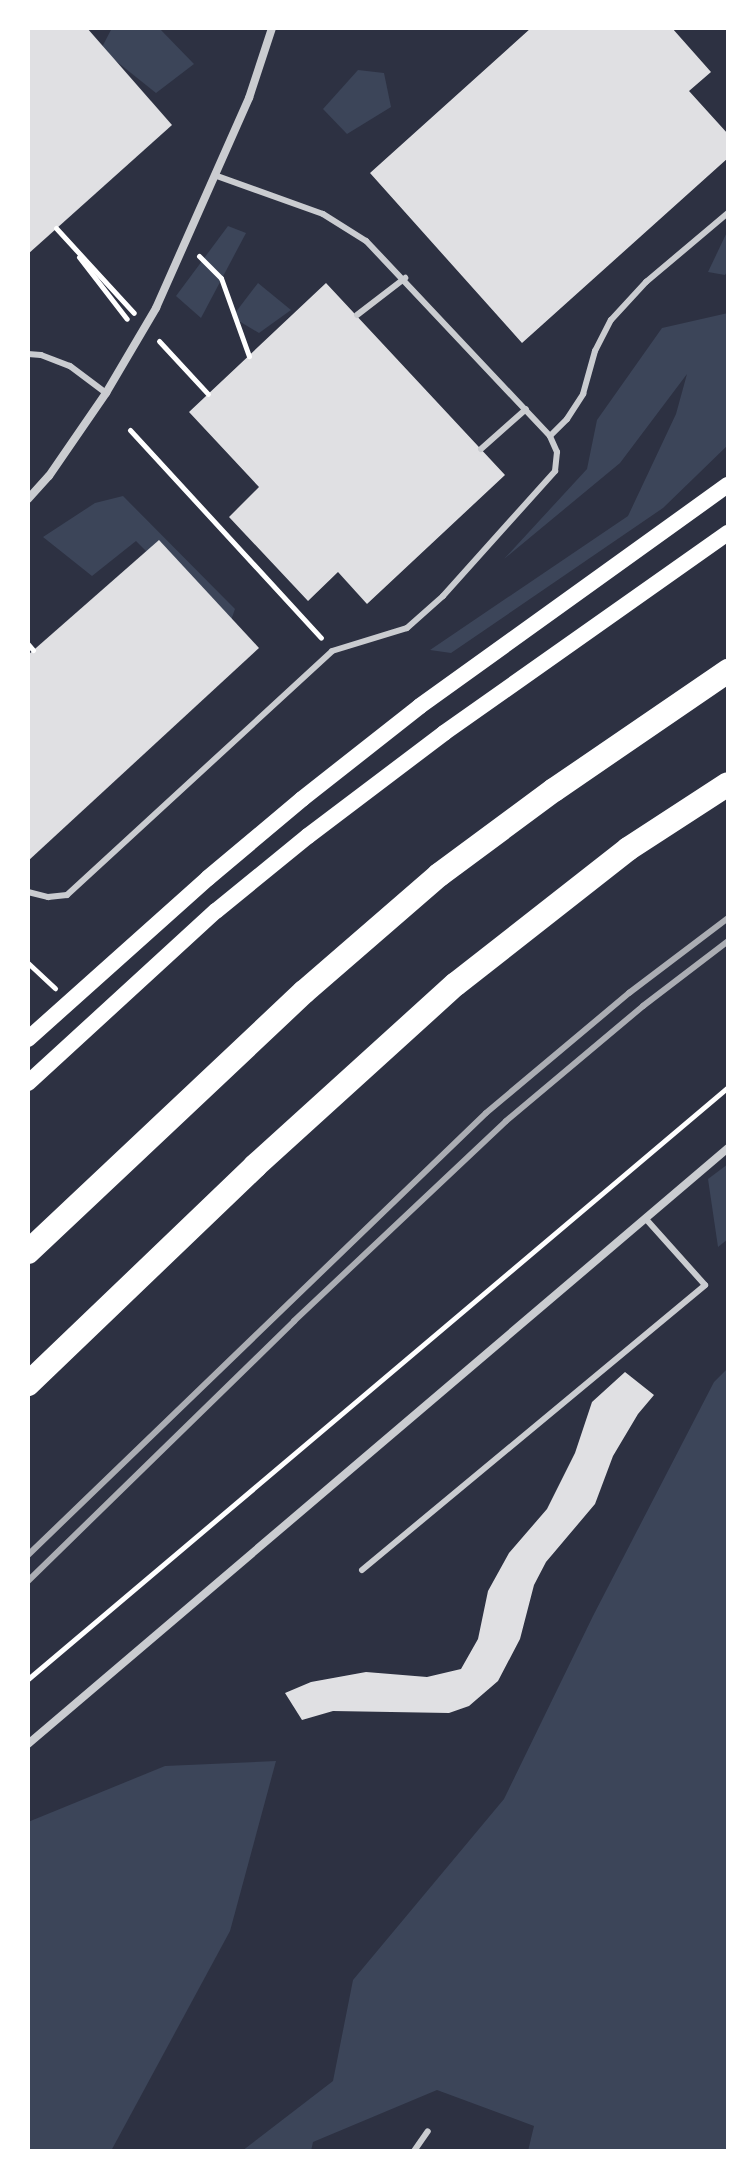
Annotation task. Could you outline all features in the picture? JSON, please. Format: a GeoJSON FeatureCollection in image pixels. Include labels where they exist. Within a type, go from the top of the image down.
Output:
{"type":"FeatureCollection","features":[{"type":"Feature","properties":{"kind":"highway"},"geometry":{"type":"LineString","coordinates":[[28,1252],[304,992],[439,875],[579,772],[728,671]]}},
{"type":"Feature","properties":{"kind":"highway"},"geometry":{"type":"LineString","coordinates":[[28,1384],[255,1166],[456,984],[628,849],[728,784]]}},
{"type":"Feature","properties":{"kind":"main road"},"geometry":{"type":"LineString","coordinates":[[28,1039],[196,888],[302,799],[425,703],[728,485]]}},
{"type":"Feature","properties":{"kind":"main road"},"geometry":{"type":"LineString","coordinates":[[28,1083],[216,911],[308,836],[444,733],[728,533]]}},
{"type":"Feature","properties":{"kind":"street"},"geometry":{"type":"LineString","coordinates":[[28,499],[49,476],[140,337],[217,176],[249,98],[272,28]]}},
{"type":"Feature","properties":{"kind":"street"},"geometry":{"type":"LineString","coordinates":[[28,1744],[728,1148]]}},
{"type":"Feature","properties":{"kind":"lane"},"geometry":{"type":"LineString","coordinates":[[28,892],[48,897],[67,895],[85,882],[332,651],[407,628],[443,596],[555,471],[557,452],[550,436],[405,278],[366,241],[323,214],[217,176]]}},
{"type":"Feature","properties":{"kind":"lane"},"geometry":{"type":"LineString","coordinates":[[550,436],[567,419],[583,394],[595,351],[611,320],[646,282],[728,213]]}},
{"type":"Feature","properties":{"kind":"lane"},"geometry":{"type":"LineString","coordinates":[[357,315],[405,278]]}},
{"type":"Feature","properties":{"kind":"lane"},"geometry":{"type":"LineString","coordinates":[[28,354],[41,355],[70,366],[106,393]]}},
{"type":"Feature","properties":{"kind":"lane"},"geometry":{"type":"LineString","coordinates":[[481,449],[526,409]]}},
{"type":"Feature","properties":{"kind":"lane"},"geometry":{"type":"LineString","coordinates":[[362,1570],[705,1285],[645,1218]]}},
{"type":"Feature","properties":{"kind":"lane"},"geometry":{"type":"LineString","coordinates":[[414,2151],[428,2131]]}},
{"type":"Feature","properties":{"kind":"path"},"geometry":{"type":"LineString","coordinates":[[56,228],[140,337]]}},
{"type":"Feature","properties":{"kind":"path"},"geometry":{"type":"LineString","coordinates":[[186,245],[221,278],[249,356]]}},
{"type":"Feature","properties":{"kind":"path"},"geometry":{"type":"LineString","coordinates":[[130,430],[332,651]]}},
{"type":"Feature","properties":{"kind":"path"},"geometry":{"type":"LineString","coordinates":[[28,644],[33,650]]}},
{"type":"Feature","properties":{"kind":"path"},"geometry":{"type":"LineString","coordinates":[[28,1679],[728,1087]]}},
{"type":"Feature","properties":{"kind":"shaded area"},"geometry":{"type":"Polygon","coordinates":[[[112,28],[159,28],[194,64],[156,93],[101,49],[112,28]]]}},
{"type":"Feature","properties":{"kind":"shaded area"},"geometry":{"type":"Polygon","coordinates":[[[358,70],[384,73],[391,107],[347,134],[323,109],[358,70]]]}},
{"type":"Feature","properties":{"kind":"shaded area"},"geometry":{"type":"Polygon","coordinates":[[[228,226],[246,233],[201,318],[176,296],[228,226]]]}},
{"type":"Feature","properties":{"kind":"shaded area"},"geometry":{"type":"Polygon","coordinates":[[[728,230],[728,270],[725,275],[708,272],[728,230]]]}},
{"type":"Feature","properties":{"kind":"shaded area"},"geometry":{"type":"Polygon","coordinates":[[[258,283],[291,310],[259,333],[232,317],[258,283]]]}},
{"type":"Feature","properties":{"kind":"shaded area"},"geometry":{"type":"Polygon","coordinates":[[[728,313],[728,445],[663,508],[451,653],[430,650],[628,516],[676,414],[687,374],[620,463],[504,559],[587,469],[597,420],[662,328],[728,313]]]}},
{"type":"Feature","properties":{"kind":"shaded area"},"geometry":{"type":"Polygon","coordinates":[[[123,496],[235,609],[227,632],[136,541],[92,576],[43,537],[95,503],[123,496]]]}},
{"type":"Feature","properties":{"kind":"shaded area"},"geometry":{"type":"Polygon","coordinates":[[[728,1164],[728,1239],[718,1247],[708,1179],[728,1164]]]}},
{"type":"Feature","properties":{"kind":"shaded area"},"geometry":{"type":"Polygon","coordinates":[[[728,1368],[728,2151],[528,2151],[534,2126],[437,2090],[313,2142],[311,2151],[242,2151],[333,2081],[353,1980],[504,1799],[593,1616],[714,1382],[728,1368]]]}},
{"type":"Feature","properties":{"kind":"shaded area"},"geometry":{"type":"Polygon","coordinates":[[[276,1761],[230,1931],[111,2151],[28,2151],[28,1822],[165,1766],[276,1761]]]}},
{"type":"Feature","properties":{"kind":"building"},"geometry":{"type":"Polygon","coordinates":[[[28,28],[87,28],[172,125],[28,254],[28,28]]]}},
{"type":"Feature","properties":{"kind":"building"},"geometry":{"type":"Polygon","coordinates":[[[531,28],[672,28],[711,72],[689,91],[728,134],[728,158],[522,343],[370,173],[531,28]]]}},
{"type":"Feature","properties":{"kind":"building"},"geometry":{"type":"Polygon","coordinates":[[[326,283],[505,475],[367,604],[338,572],[308,601],[229,517],[259,487],[189,412],[326,283]]]}},
{"type":"Feature","properties":{"kind":"building"},"geometry":{"type":"Polygon","coordinates":[[[159,540],[259,648],[28,861],[28,655],[159,540]]]}},
{"type":"Feature","properties":{"kind":"building"},"geometry":{"type":"Polygon","coordinates":[[[625,1372],[654,1395],[638,1414],[613,1456],[595,1504],[546,1562],[534,1585],[520,1639],[498,1681],[469,1706],[449,1713],[333,1711],[302,1720],[285,1693],[311,1682],[366,1672],[427,1677],[461,1669],[478,1639],[488,1591],[509,1553],[547,1509],[575,1453],[592,1402],[625,1372]]]}},
{"type":"Feature","properties":{"kind":"railway"},"geometry":{"type":"LineString","coordinates":[[28,1555],[486,1113],[629,993],[728,918]]}},
{"type":"Feature","properties":{"kind":"railway"},"geometry":{"type":"LineString","coordinates":[[28,1581],[294,1321],[506,1121],[643,1006],[728,941]]}}]}
